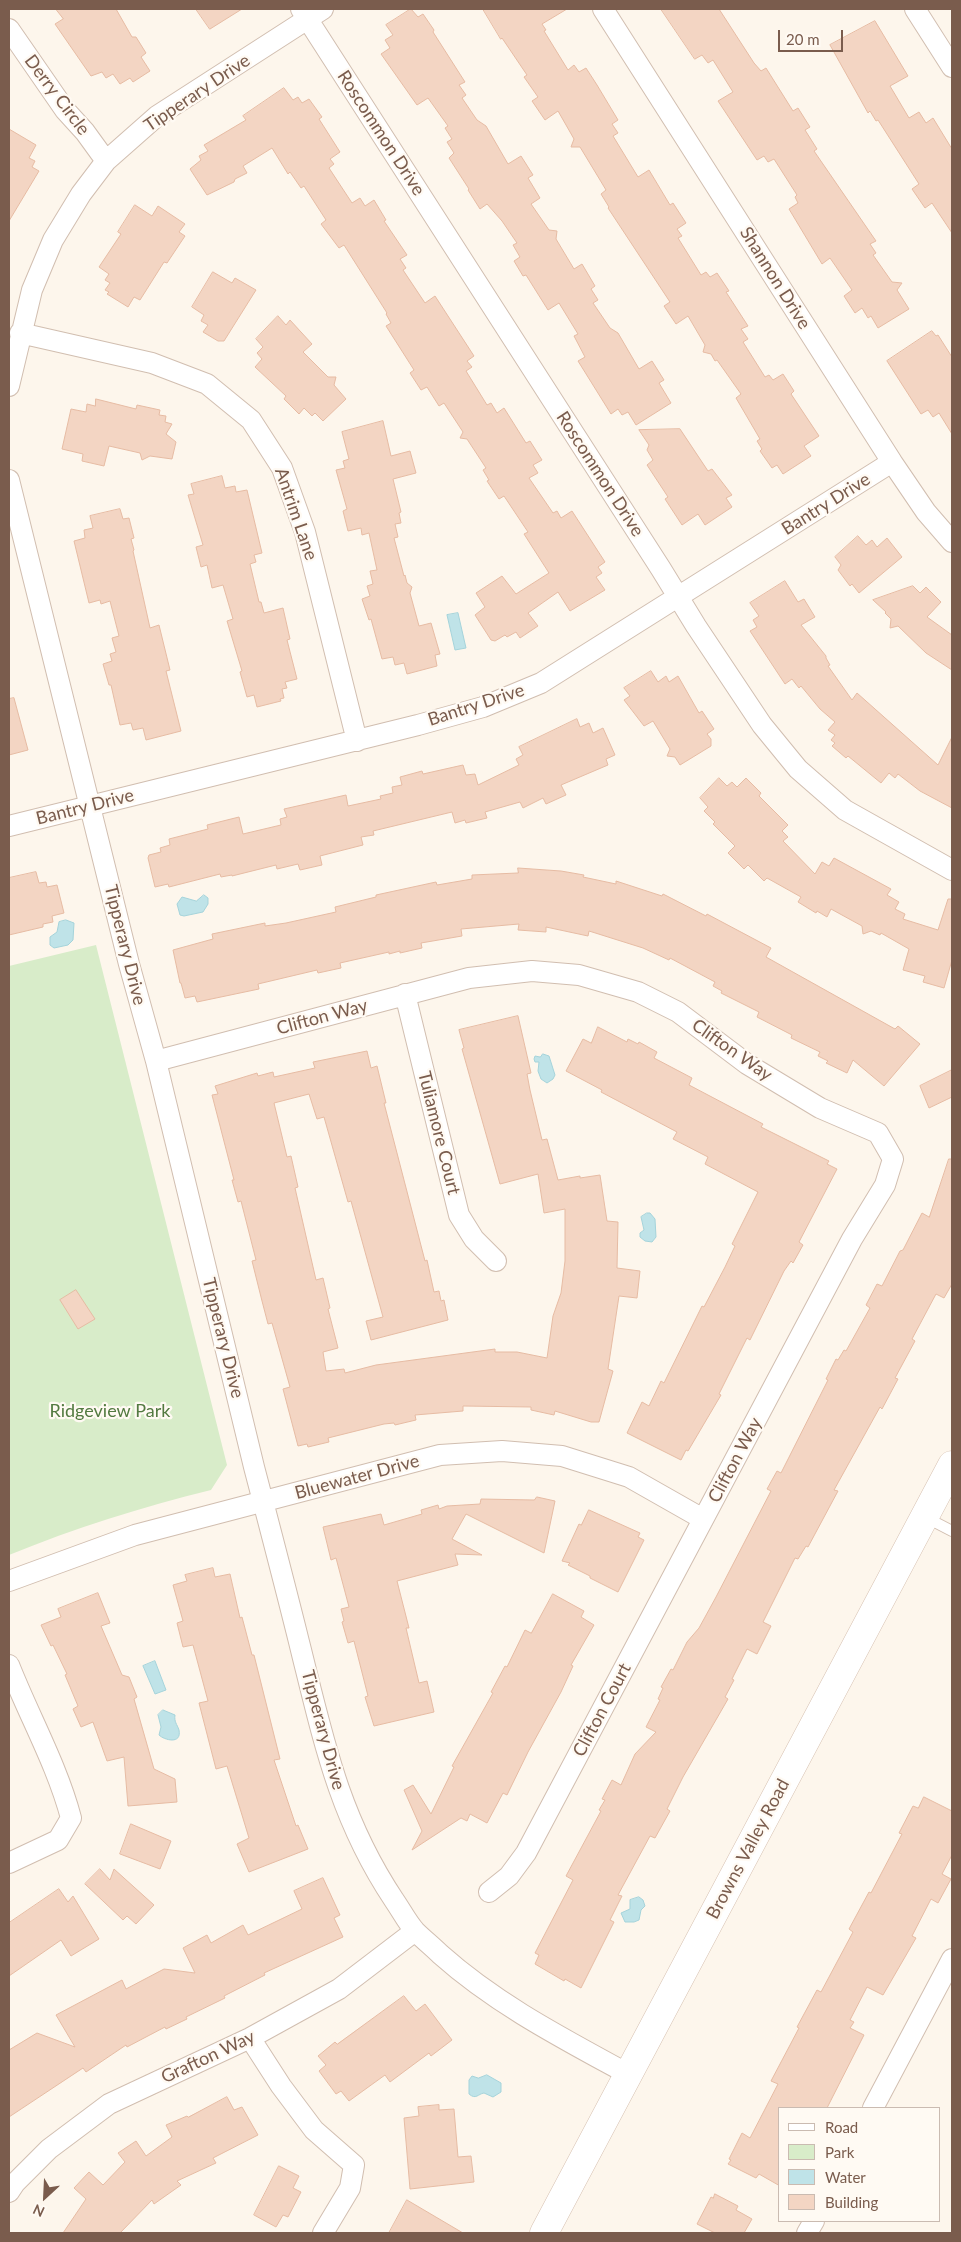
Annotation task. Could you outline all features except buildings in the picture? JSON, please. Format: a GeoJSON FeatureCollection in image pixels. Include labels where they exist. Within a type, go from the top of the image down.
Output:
{"type":"FeatureCollection","features":[{"type":"Feature","properties":{"kind":"main road","name":"Browns Valley Road"},"geometry":{"type":"LineString","coordinates":[[544,2233],[952,1465]]}},
{"type":"Feature","properties":{"kind":"street","name":"Shannon Drive"},"geometry":{"type":"LineString","coordinates":[[604,9],[892,462],[926,512],[952,542]]}},
{"type":"Feature","properties":{"kind":"street"},"geometry":{"type":"LineString","coordinates":[[915,9],[952,67]]}},
{"type":"Feature","properties":{"kind":"street","name":"Tipperary Drive"},"geometry":{"type":"LineString","coordinates":[[9,386],[20,333],[32,290],[53,240],[81,194],[106,161],[157,116],[311,12]]}},
{"type":"Feature","properties":{"kind":"street","name":"Roscommon Drive"},"geometry":{"type":"LineString","coordinates":[[311,12],[678,597],[762,725],[798,769],[844,810],[952,870]]}},
{"type":"Feature","properties":{"kind":"street","name":"Derry Circle"},"geometry":{"type":"LineString","coordinates":[[9,29],[65,110],[85,132],[106,161]]}},
{"type":"Feature","properties":{"kind":"street","name":"Antrim Lane"},"geometry":{"type":"LineString","coordinates":[[20,333],[152,363],[207,384],[251,420],[282,468],[306,532],[357,741]]}},
{"type":"Feature","properties":{"kind":"street","name":"Bantry Drive"},"geometry":{"type":"LineString","coordinates":[[9,826],[357,741],[483,707],[541,683],[892,462]]}},
{"type":"Feature","properties":{"kind":"street","name":"Tipperary Drive"},"geometry":{"type":"LineString","coordinates":[[9,480],[129,964],[156,1061],[331,1770],[346,1812],[381,1880],[415,1931],[456,1968],[494,1998],[628,2074]]}},
{"type":"Feature","properties":{"kind":"street","name":"Clifton Way"},"geometry":{"type":"LineString","coordinates":[[156,1061],[469,978],[532,971],[579,975],[638,992],[678,1012],[747,1064],[820,1108],[878,1133],[893,1159],[885,1185],[847,1248],[703,1519]]}},
{"type":"Feature","properties":{"kind":"street","name":"Tuliamore Court"},"geometry":{"type":"LineString","coordinates":[[404,994],[459,1214],[474,1239],[496,1261]]}},
{"type":"Feature","properties":{"kind":"street","name":"Bluewater Drive"},"geometry":{"type":"LineString","coordinates":[[9,1581],[135,1535],[264,1503],[440,1455],[502,1451],[562,1456],[629,1478],[703,1519]]}},
{"type":"Feature","properties":{"kind":"street","name":"Clifton Court"},"geometry":{"type":"LineString","coordinates":[[489,1892],[509,1876],[526,1853],[703,1519]]}},
{"type":"Feature","properties":{"kind":"street"},"geometry":{"type":"LineString","coordinates":[[9,1665],[23,1702],[64,1791],[71,1818],[58,1840],[9,1863]]}},
{"type":"Feature","properties":{"kind":"street","name":"Grafton Way"},"geometry":{"type":"LineString","coordinates":[[9,2192],[15,2183],[49,2149],[109,2104],[250,2038],[339,1989],[415,1931]]}},
{"type":"Feature","properties":{"kind":"street"},"geometry":{"type":"LineString","coordinates":[[874,2107],[952,1959]]}},
{"type":"Feature","properties":{"kind":"street"},"geometry":{"type":"LineString","coordinates":[[250,2038],[280,2086],[314,2130],[354,2165],[350,2188],[323,2233]]}},
{"type":"Feature","properties":{"kind":"street"},"geometry":{"type":"LineString","coordinates":[[807,2233],[813,2222]]}},
{"type":"Feature","properties":{"kind":"lane"},"geometry":{"type":"LineString","coordinates":[[925,1517],[952,1531]]}},
{"type":"Feature","properties":{"kind":"green space","name":"Ridgeview Park"},"geometry":{"type":"Polygon","coordinates":[[[96,945],[227,1465],[211,1490],[109,1519],[9,1555],[9,966],[96,945]]]}},
{"type":"Feature","properties":{"kind":"water"},"geometry":{"type":"Polygon","coordinates":[[[458,613],[466,648],[455,650],[447,615],[458,613]]]}},
{"type":"Feature","properties":{"kind":"water"},"geometry":{"type":"Polygon","coordinates":[[[204,895],[208,898],[208,904],[203,912],[184,916],[180,915],[177,904],[182,897],[196,901],[204,895]]]}},
{"type":"Feature","properties":{"kind":"water"},"geometry":{"type":"Polygon","coordinates":[[[66,920],[74,923],[73,940],[68,945],[54,948],[50,945],[50,937],[57,932],[59,922],[66,920]]]}},
{"type":"Feature","properties":{"kind":"water"},"geometry":{"type":"Polygon","coordinates":[[[543,1054],[549,1056],[555,1075],[547,1083],[541,1079],[538,1071],[539,1062],[535,1062],[534,1059],[535,1056],[540,1057],[543,1054]]]}},
{"type":"Feature","properties":{"kind":"water"},"geometry":{"type":"Polygon","coordinates":[[[650,1213],[655,1219],[656,1237],[652,1242],[645,1241],[640,1237],[640,1233],[644,1230],[641,1217],[650,1213]]]}},
{"type":"Feature","properties":{"kind":"water"},"geometry":{"type":"Polygon","coordinates":[[[155,1661],[166,1690],[155,1694],[143,1666],[155,1661]]]}},
{"type":"Feature","properties":{"kind":"water"},"geometry":{"type":"Polygon","coordinates":[[[163,1710],[175,1715],[175,1721],[179,1730],[178,1738],[168,1740],[159,1735],[161,1727],[158,1715],[163,1710]]]}},
{"type":"Feature","properties":{"kind":"water"},"geometry":{"type":"Polygon","coordinates":[[[639,1897],[643,1900],[645,1906],[641,1910],[639,1920],[625,1922],[621,1913],[630,1909],[630,1900],[639,1897]]]}},
{"type":"Feature","properties":{"kind":"water"},"geometry":{"type":"Polygon","coordinates":[[[487,2075],[501,2083],[501,2092],[493,2097],[484,2093],[475,2097],[471,2096],[469,2094],[469,2080],[472,2076],[478,2078],[487,2075]]]}}]}
